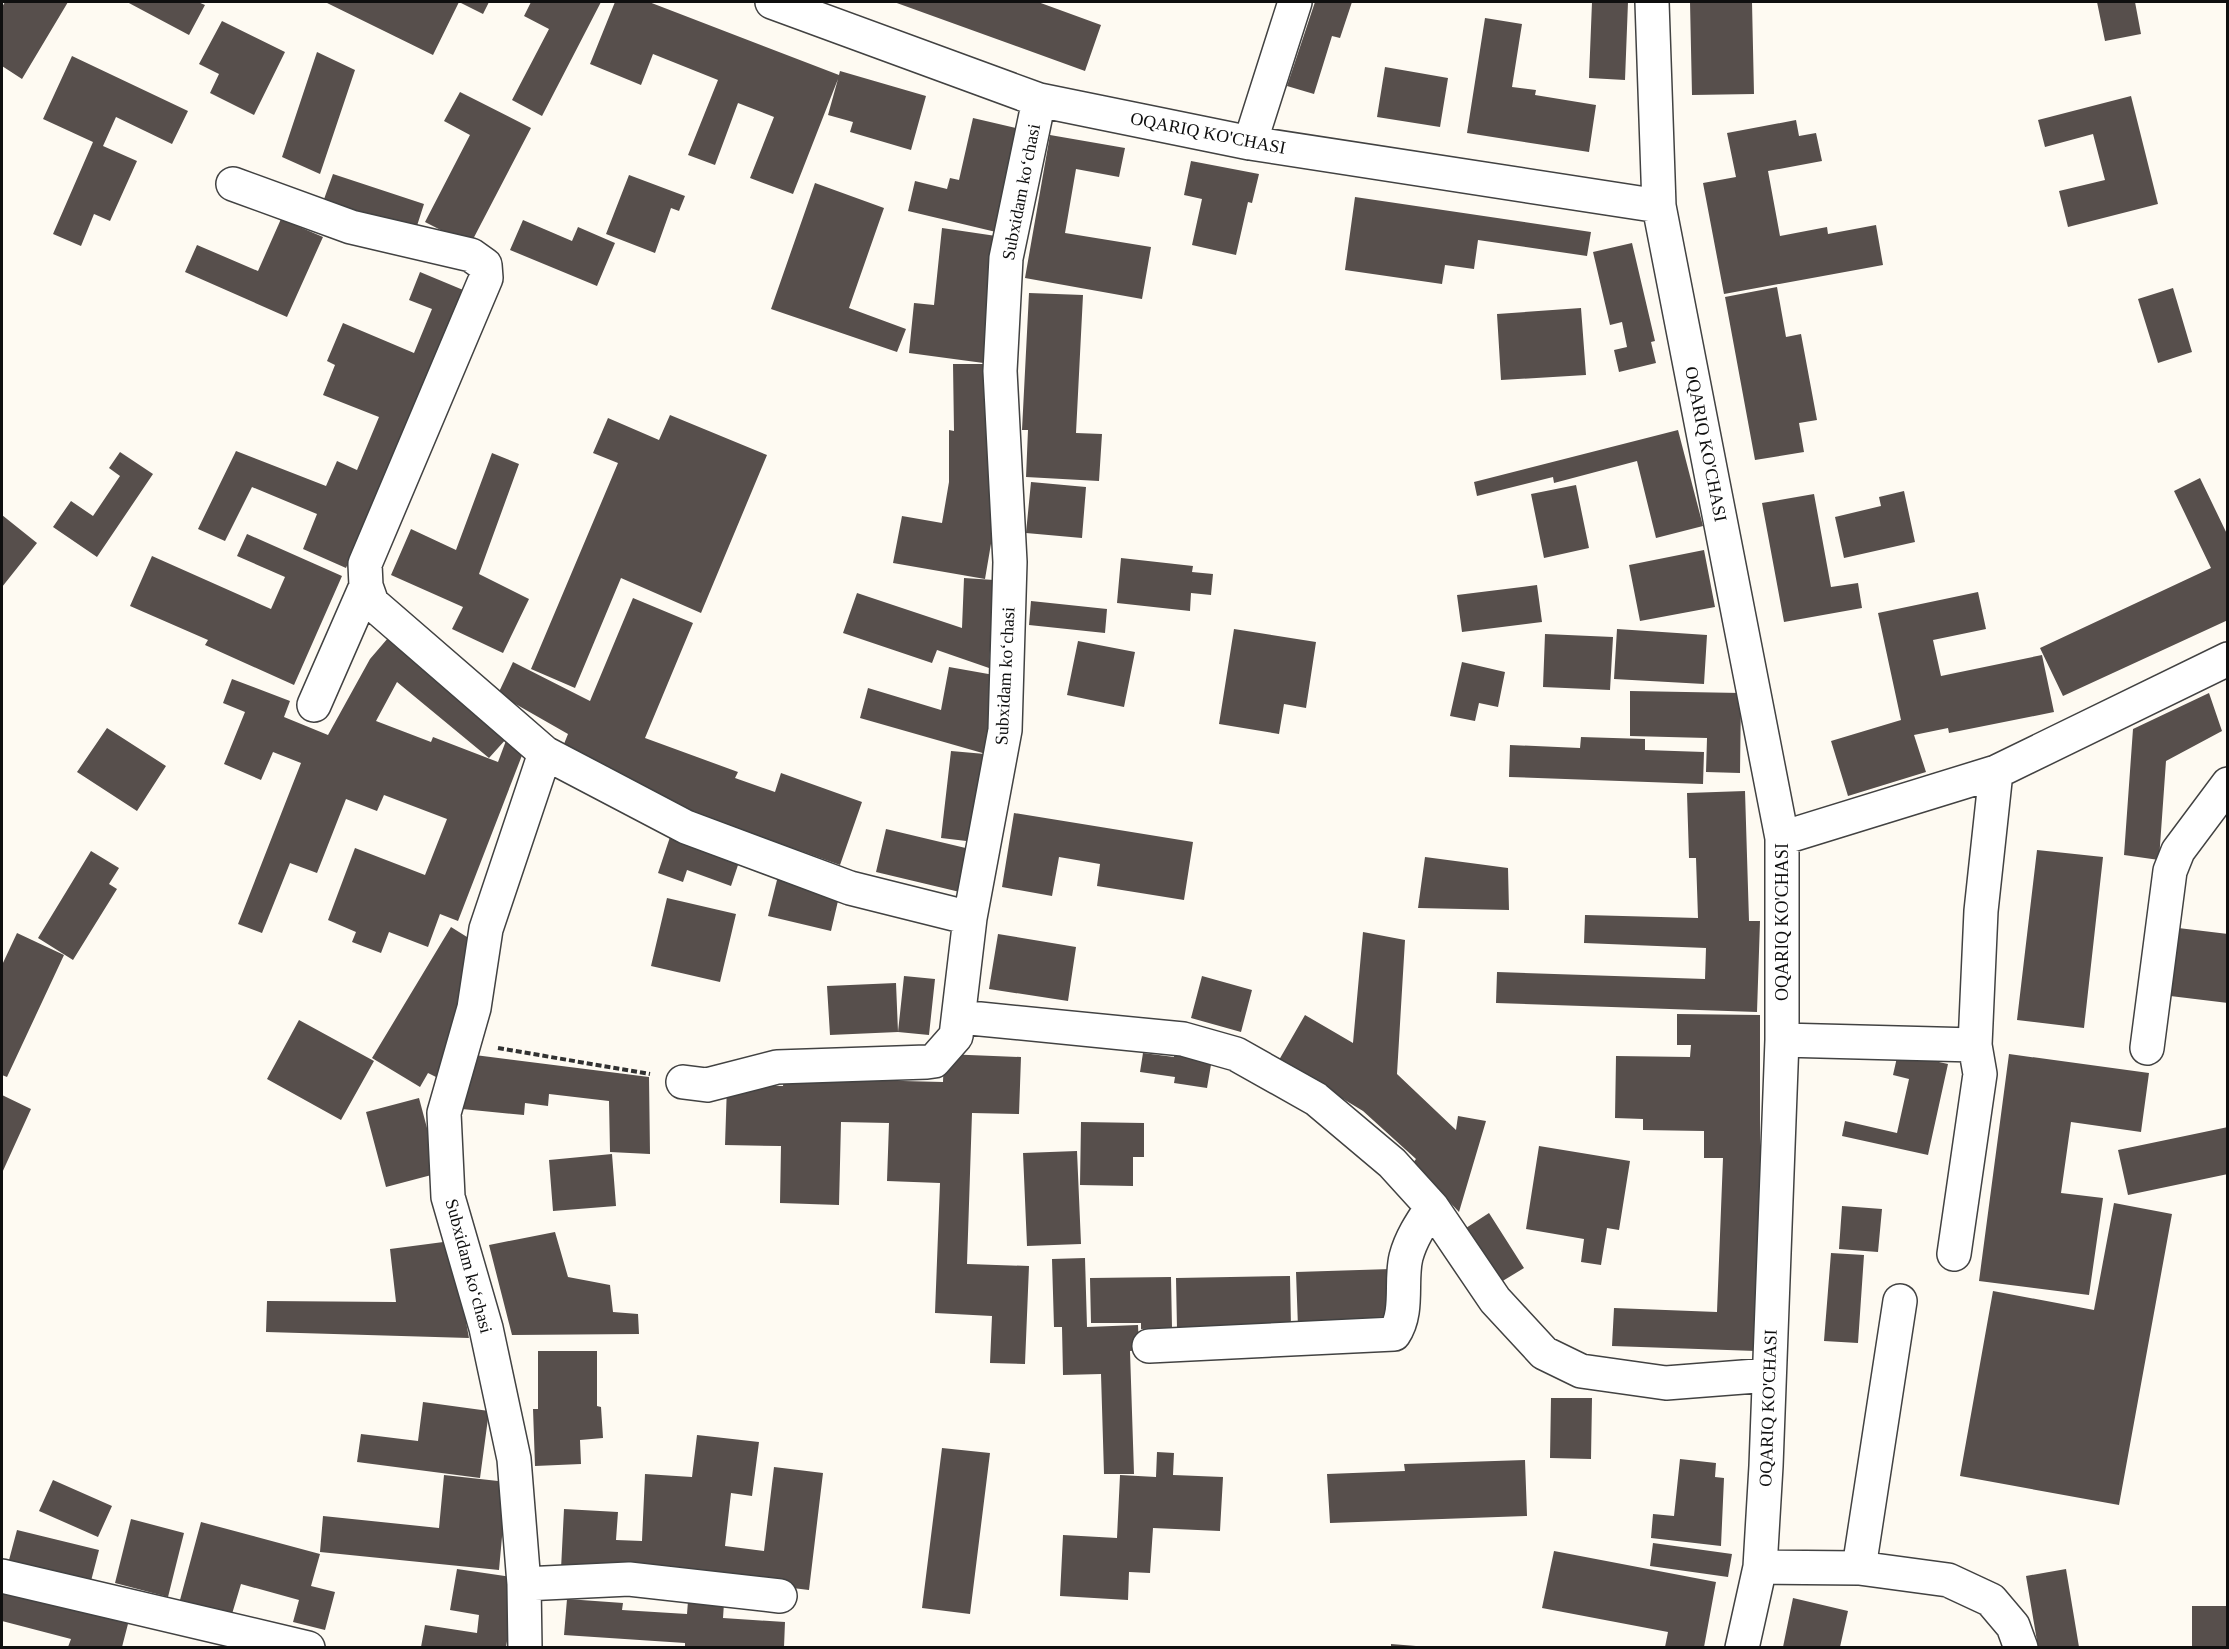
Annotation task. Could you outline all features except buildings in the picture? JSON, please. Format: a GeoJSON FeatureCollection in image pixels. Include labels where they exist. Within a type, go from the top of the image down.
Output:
{"type":"FeatureCollection","features":[{"type":"Feature","properties":{"kind":"street","name":"OQARIQ KO'CHASI"},"geometry":{"type":"LineString","coordinates":[[772,2],[1039,100],[1250,143],[1659,206]]}},
{"type":"Feature","properties":{"kind":"street"},"geometry":{"type":"LineString","coordinates":[[1250,143],[1295,2]]}},
{"type":"Feature","properties":{"kind":"street","name":"OQARIQ KO'CHASI"},"geometry":{"type":"LineString","coordinates":[[1652,2],[1659,206],[1782,838],[1782,1040],[1760,1567],[1742,1647]]}},
{"type":"Feature","properties":{"kind":"street","name":"Subxidam koʻchasi"},"geometry":{"type":"LineString","coordinates":[[683,1082],[707,1085],[777,1067],[934,1061],[956,1036],[970,918],[1005,730],[1010,562],[1000,370],[1006,258],[1039,100]]}},
{"type":"Feature","properties":{"kind":"street"},"geometry":{"type":"LineString","coordinates":[[233,184],[351,227],[471,255],[485,265],[486,278],[365,564],[366,586],[372,603],[545,753],[686,827],[850,888],[970,918]]}},
{"type":"Feature","properties":{"kind":"street"},"geometry":{"type":"LineString","coordinates":[[314,705],[366,586]]}},
{"type":"Feature","properties":{"kind":"street"},"geometry":{"type":"LineString","coordinates":[[1782,838],[1996,772],[2226,668]]}},
{"type":"Feature","properties":{"kind":"street","name":"Subxidam koʻchasi"},"geometry":{"type":"LineString","coordinates":[[525,1647],[525,1584],[514,1459],[486,1328],[448,1197],[444,1113],[449,1088],[465,1043],[474,1008],[486,929],[545,753]]}},
{"type":"Feature","properties":{"kind":"street"},"geometry":{"type":"LineString","coordinates":[[1954,1254],[1980,1074],[1975,1045],[1981,911],[1996,772]]}},
{"type":"Feature","properties":{"kind":"street"},"geometry":{"type":"LineString","coordinates":[[2147,1048],[2170,871],[2178,851],[2228,784]]}},
{"type":"Feature","properties":{"kind":"street"},"geometry":{"type":"LineString","coordinates":[[960,1017],[1183,1039],[1236,1054],[1316,1099],[1392,1163],[1432,1207],[1495,1300],[1544,1353],[1581,1371],[1666,1383],[1769,1375]]}},
{"type":"Feature","properties":{"kind":"street"},"geometry":{"type":"LineString","coordinates":[[1782,1040],[1975,1045]]}},
{"type":"Feature","properties":{"kind":"street"},"geometry":{"type":"LineString","coordinates":[[1149,1346],[1394,1334],[1401,1324],[1406,1257],[1415,1234],[1432,1207]]}},
{"type":"Feature","properties":{"kind":"street"},"geometry":{"type":"LineString","coordinates":[[1859,1568],[1900,1301]]}},
{"type":"Feature","properties":{"kind":"street"},"geometry":{"type":"LineString","coordinates":[[1760,1567],[1859,1568],[1948,1580],[1991,1600],[2013,1626],[2021,1647]]}},
{"type":"Feature","properties":{"kind":"street"},"geometry":{"type":"LineString","coordinates":[[2,1576],[308,1647]]}},
{"type":"Feature","properties":{"kind":"street"},"geometry":{"type":"LineString","coordinates":[[525,1584],[629,1580],[780,1596]]}},
{"type":"Feature","properties":{"kind":"path"},"geometry":{"type":"LineString","coordinates":[[465,1043],[631,1069],[683,1082]]}}]}
